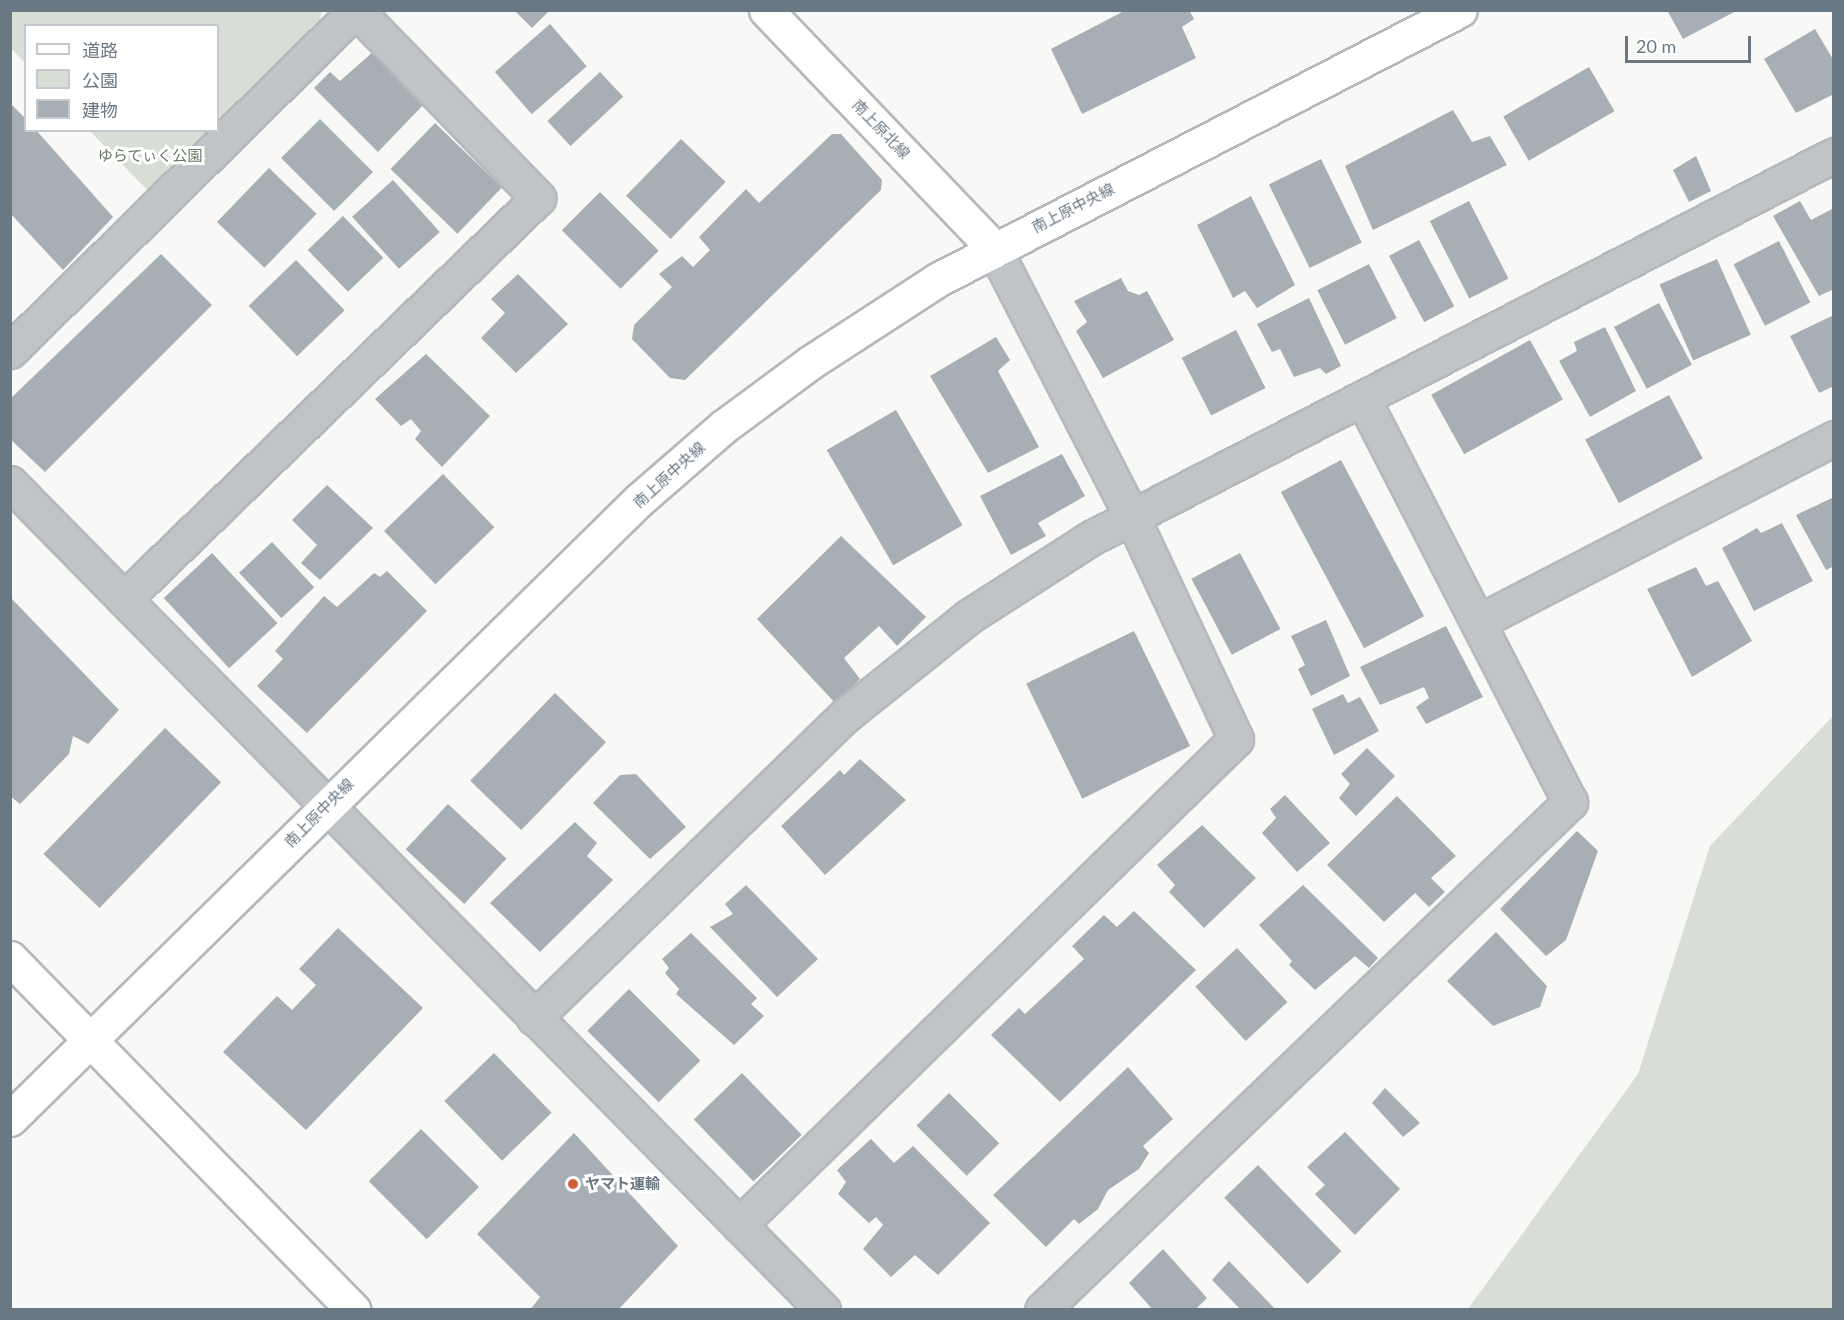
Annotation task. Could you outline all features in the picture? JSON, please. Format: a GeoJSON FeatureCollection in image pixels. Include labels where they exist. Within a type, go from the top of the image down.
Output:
{"type":"FeatureCollection","features":[{"type":"Feature","properties":{"kind":"street"},"geometry":{"type":"LineString","coordinates":[[10,351],[356,10],[538,198],[123,599]]}},
{"type":"Feature","properties":{"kind":"street","name":"南上原北線"},"geometry":{"type":"LineString","coordinates":[[766,10],[994,249]]}},
{"type":"Feature","properties":{"kind":"street","name":"南上原中央線"},"geometry":{"type":"LineString","coordinates":[[10,1119],[92,1041],[325,807],[639,500],[723,427],[811,362],[994,249],[1460,10]]}},
{"type":"Feature","properties":{"kind":"street"},"geometry":{"type":"LineString","coordinates":[[534,1018],[847,714],[968,617],[1132,517],[1833,155]]}},
{"type":"Feature","properties":{"kind":"street"},"geometry":{"type":"LineString","coordinates":[[739,1225],[1236,739],[1132,517],[994,249]]}},
{"type":"Feature","properties":{"kind":"street"},"geometry":{"type":"LineString","coordinates":[[1042,1310],[1570,802],[1363,399]]}},
{"type":"Feature","properties":{"kind":"street"},"geometry":{"type":"LineString","coordinates":[[1478,622],[1833,438]]}},
{"type":"Feature","properties":{"kind":"street"},"geometry":{"type":"LineString","coordinates":[[10,483],[325,807],[823,1310]]}},
{"type":"Feature","properties":{"kind":"street"},"geometry":{"type":"LineString","coordinates":[[10,958],[354,1310]]}},
{"type":"Feature","properties":{"kind":"green space","name":"ゆらてぃく公園"},"geometry":{"type":"Polygon","coordinates":[[[12,11],[321,11],[320,26],[219,126],[219,24],[24,24],[24,62],[11,48],[12,11]]]}},
{"type":"Feature","properties":{"kind":"green space","name":"ゆらてぃく公園"},"geometry":{"type":"Polygon","coordinates":[[[91,132],[213,132],[150,193],[91,132]]]}},
{"type":"Feature","properties":{"kind":"green space"},"geometry":{"type":"Polygon","coordinates":[[[1833,716],[1833,1309],[1468,1309],[1638,1074],[1710,846],[1833,716]]]}},
{"type":"Feature","properties":{"kind":"building"},"geometry":{"type":"Polygon","coordinates":[[[514,10],[550,10],[532,28],[514,10]]]}},
{"type":"Feature","properties":{"kind":"building"},"geometry":{"type":"Polygon","coordinates":[[[1126,10],[1189,10],[1194,19],[1182,27],[1196,58],[1082,114],[1051,49],[1126,10]]]}},
{"type":"Feature","properties":{"kind":"building"},"geometry":{"type":"Polygon","coordinates":[[[1667,10],[1738,10],[1683,39],[1667,10]]]}},
{"type":"Feature","properties":{"kind":"building"},"geometry":{"type":"Polygon","coordinates":[[[550,24],[587,66],[532,114],[495,72],[550,24]]]}},
{"type":"Feature","properties":{"kind":"building"},"geometry":{"type":"Polygon","coordinates":[[[1815,29],[1834,61],[1834,94],[1796,113],[1764,59],[1815,29]]]}},
{"type":"Feature","properties":{"kind":"building"},"geometry":{"type":"Polygon","coordinates":[[[374,51],[425,103],[378,152],[314,88],[330,72],[340,81],[374,51]]]}},
{"type":"Feature","properties":{"kind":"building"},"geometry":{"type":"Polygon","coordinates":[[[1589,67],[1614,111],[1529,161],[1503,116],[1589,67]]]}},
{"type":"Feature","properties":{"kind":"building"},"geometry":{"type":"Polygon","coordinates":[[[600,72],[623,97],[571,146],[547,121],[600,72]]]}},
{"type":"Feature","properties":{"kind":"building"},"geometry":{"type":"Polygon","coordinates":[[[10,103],[24,117],[24,132],[38,132],[113,217],[63,270],[10,213],[10,103]]]}},
{"type":"Feature","properties":{"kind":"building"},"geometry":{"type":"Polygon","coordinates":[[[1453,110],[1472,142],[1490,136],[1507,165],[1373,230],[1345,166],[1453,110]]]}},
{"type":"Feature","properties":{"kind":"building"},"geometry":{"type":"Polygon","coordinates":[[[320,119],[373,172],[334,211],[281,158],[320,119]]]}},
{"type":"Feature","properties":{"kind":"building"},"geometry":{"type":"Polygon","coordinates":[[[435,123],[502,188],[457,234],[391,169],[435,123]]]}},
{"type":"Feature","properties":{"kind":"building"},"geometry":{"type":"Polygon","coordinates":[[[832,134],[841,134],[882,180],[881,190],[685,380],[670,378],[632,339],[634,325],[672,287],[659,274],[682,256],[693,267],[710,250],[699,237],[746,189],[759,203],[832,134]]]}},
{"type":"Feature","properties":{"kind":"building"},"geometry":{"type":"Polygon","coordinates":[[[681,139],[726,182],[671,239],[626,196],[681,139]]]}},
{"type":"Feature","properties":{"kind":"building"},"geometry":{"type":"Polygon","coordinates":[[[1696,156],[1711,191],[1689,202],[1673,170],[1696,156]]]}},
{"type":"Feature","properties":{"kind":"building"},"geometry":{"type":"Polygon","coordinates":[[[1321,159],[1362,243],[1310,268],[1269,184],[1321,159]]]}},
{"type":"Feature","properties":{"kind":"building"},"geometry":{"type":"Polygon","coordinates":[[[269,168],[316,214],[264,268],[217,222],[269,168]]]}},
{"type":"Feature","properties":{"kind":"building"},"geometry":{"type":"Polygon","coordinates":[[[393,180],[440,232],[399,269],[352,217],[393,180]]]}},
{"type":"Feature","properties":{"kind":"building"},"geometry":{"type":"Polygon","coordinates":[[[600,192],[659,251],[621,289],[562,230],[600,192]]]}},
{"type":"Feature","properties":{"kind":"building"},"geometry":{"type":"Polygon","coordinates":[[[1251,196],[1295,285],[1257,308],[1245,291],[1233,298],[1197,225],[1251,196]]]}},
{"type":"Feature","properties":{"kind":"building"},"geometry":{"type":"Polygon","coordinates":[[[1469,201],[1508,279],[1469,298],[1430,221],[1469,201]]]}},
{"type":"Feature","properties":{"kind":"building"},"geometry":{"type":"Polygon","coordinates":[[[1800,201],[1811,220],[1834,208],[1834,289],[1819,296],[1773,216],[1800,201]]]}},
{"type":"Feature","properties":{"kind":"building"},"geometry":{"type":"Polygon","coordinates":[[[343,216],[383,258],[348,292],[308,250],[343,216]]]}},
{"type":"Feature","properties":{"kind":"building"},"geometry":{"type":"Polygon","coordinates":[[[1419,240],[1454,306],[1424,322],[1389,256],[1419,240]]]}},
{"type":"Feature","properties":{"kind":"building"},"geometry":{"type":"Polygon","coordinates":[[[1779,241],[1810,302],[1765,326],[1734,264],[1779,241]]]}},
{"type":"Feature","properties":{"kind":"building"},"geometry":{"type":"Polygon","coordinates":[[[161,254],[212,305],[45,472],[10,439],[10,399],[161,254]]]}},
{"type":"Feature","properties":{"kind":"building"},"geometry":{"type":"Polygon","coordinates":[[[1717,259],[1751,335],[1693,360],[1659,285],[1717,259]]]}},
{"type":"Feature","properties":{"kind":"building"},"geometry":{"type":"Polygon","coordinates":[[[296,260],[345,310],[297,356],[249,306],[296,260]]]}},
{"type":"Feature","properties":{"kind":"building"},"geometry":{"type":"Polygon","coordinates":[[[1369,264],[1397,318],[1345,345],[1317,290],[1369,264]]]}},
{"type":"Feature","properties":{"kind":"building"},"geometry":{"type":"Polygon","coordinates":[[[518,274],[568,324],[516,373],[481,338],[505,313],[491,299],[518,274]]]}},
{"type":"Feature","properties":{"kind":"building"},"geometry":{"type":"Polygon","coordinates":[[[1121,278],[1128,291],[1139,295],[1147,291],[1174,340],[1103,378],[1076,331],[1087,322],[1074,301],[1121,278]]]}},
{"type":"Feature","properties":{"kind":"building"},"geometry":{"type":"Polygon","coordinates":[[[1309,298],[1341,366],[1326,374],[1320,368],[1294,377],[1280,349],[1272,352],[1257,324],[1309,298]]]}},
{"type":"Feature","properties":{"kind":"building"},"geometry":{"type":"Polygon","coordinates":[[[1659,303],[1692,365],[1647,389],[1614,327],[1659,303]]]}},
{"type":"Feature","properties":{"kind":"building"},"geometry":{"type":"Polygon","coordinates":[[[1834,315],[1834,386],[1819,393],[1790,336],[1834,315]]]}},
{"type":"Feature","properties":{"kind":"building"},"geometry":{"type":"Polygon","coordinates":[[[1605,327],[1636,391],[1590,417],[1559,361],[1577,351],[1574,342],[1605,327]]]}},
{"type":"Feature","properties":{"kind":"building"},"geometry":{"type":"Polygon","coordinates":[[[1236,330],[1266,388],[1211,416],[1182,358],[1236,330]]]}},
{"type":"Feature","properties":{"kind":"building"},"geometry":{"type":"Polygon","coordinates":[[[996,337],[1010,360],[998,371],[1039,447],[988,473],[930,376],[996,337]]]}},
{"type":"Feature","properties":{"kind":"building"},"geometry":{"type":"Polygon","coordinates":[[[1530,340],[1563,399],[1464,454],[1431,395],[1530,340]]]}},
{"type":"Feature","properties":{"kind":"building"},"geometry":{"type":"Polygon","coordinates":[[[426,354],[490,416],[442,467],[415,439],[421,431],[411,419],[401,426],[375,399],[426,354]]]}},
{"type":"Feature","properties":{"kind":"building"},"geometry":{"type":"Polygon","coordinates":[[[1669,395],[1703,459],[1619,503],[1585,440],[1669,395]]]}},
{"type":"Feature","properties":{"kind":"building"},"geometry":{"type":"Polygon","coordinates":[[[896,410],[962,525],[893,565],[827,450],[896,410]]]}},
{"type":"Feature","properties":{"kind":"building"},"geometry":{"type":"Polygon","coordinates":[[[1062,454],[1085,496],[1038,523],[1046,536],[1011,555],[980,496],[1062,454]]]}},
{"type":"Feature","properties":{"kind":"building"},"geometry":{"type":"Polygon","coordinates":[[[1341,460],[1424,616],[1364,648],[1281,492],[1341,460]]]}},
{"type":"Feature","properties":{"kind":"building"},"geometry":{"type":"Polygon","coordinates":[[[443,474],[494,527],[435,584],[384,531],[443,474]]]}},
{"type":"Feature","properties":{"kind":"building"},"geometry":{"type":"Polygon","coordinates":[[[327,485],[373,528],[320,580],[301,563],[317,545],[292,520],[327,485]]]}},
{"type":"Feature","properties":{"kind":"building"},"geometry":{"type":"Polygon","coordinates":[[[1834,497],[1834,566],[1826,570],[1796,515],[1834,497]]]}},
{"type":"Feature","properties":{"kind":"building"},"geometry":{"type":"Polygon","coordinates":[[[1782,523],[1813,581],[1754,611],[1722,548],[1757,528],[1761,533],[1782,523]]]}},
{"type":"Feature","properties":{"kind":"building"},"geometry":{"type":"Polygon","coordinates":[[[841,536],[926,617],[897,646],[879,626],[844,658],[860,679],[836,704],[757,619],[841,536]]]}},
{"type":"Feature","properties":{"kind":"building"},"geometry":{"type":"Polygon","coordinates":[[[272,542],[314,587],[281,618],[239,573],[272,542]]]}},
{"type":"Feature","properties":{"kind":"building"},"geometry":{"type":"Polygon","coordinates":[[[212,553],[277,623],[229,668],[164,598],[212,553]]]}},
{"type":"Feature","properties":{"kind":"building"},"geometry":{"type":"Polygon","coordinates":[[[1240,553],[1280,629],[1232,655],[1191,579],[1240,553]]]}},
{"type":"Feature","properties":{"kind":"building"},"geometry":{"type":"Polygon","coordinates":[[[1696,567],[1706,586],[1718,581],[1752,641],[1692,677],[1647,589],[1696,567]]]}},
{"type":"Feature","properties":{"kind":"building"},"geometry":{"type":"Polygon","coordinates":[[[387,571],[427,611],[307,733],[257,686],[283,659],[275,651],[324,596],[337,607],[374,573],[380,577],[387,571]]]}},
{"type":"Feature","properties":{"kind":"building"},"geometry":{"type":"Polygon","coordinates":[[[12,599],[119,710],[88,744],[73,736],[69,754],[20,804],[10,796],[12,599]]]}},
{"type":"Feature","properties":{"kind":"building"},"geometry":{"type":"Polygon","coordinates":[[[1326,620],[1350,676],[1311,696],[1298,669],[1305,665],[1291,636],[1326,620]]]}},
{"type":"Feature","properties":{"kind":"building"},"geometry":{"type":"Polygon","coordinates":[[[1446,626],[1483,697],[1426,724],[1416,707],[1429,698],[1424,687],[1380,705],[1360,667],[1446,626]]]}},
{"type":"Feature","properties":{"kind":"building"},"geometry":{"type":"Polygon","coordinates":[[[1134,631],[1190,746],[1082,799],[1026,684],[1134,631]]]}},
{"type":"Feature","properties":{"kind":"building"},"geometry":{"type":"Polygon","coordinates":[[[555,693],[606,742],[521,830],[470,781],[555,693]]]}},
{"type":"Feature","properties":{"kind":"building"},"geometry":{"type":"Polygon","coordinates":[[[1343,694],[1348,703],[1360,697],[1379,731],[1334,755],[1312,709],[1343,694]]]}},
{"type":"Feature","properties":{"kind":"building"},"geometry":{"type":"Polygon","coordinates":[[[165,728],[221,782],[100,908],[43,854],[165,728]]]}},
{"type":"Feature","properties":{"kind":"building"},"geometry":{"type":"Polygon","coordinates":[[[1367,748],[1395,776],[1356,816],[1339,798],[1350,784],[1341,774],[1367,748]]]}},
{"type":"Feature","properties":{"kind":"building"},"geometry":{"type":"Polygon","coordinates":[[[860,759],[906,800],[825,875],[781,826],[840,770],[844,775],[860,759]]]}},
{"type":"Feature","properties":{"kind":"building"},"geometry":{"type":"Polygon","coordinates":[[[636,774],[686,827],[650,859],[593,803],[620,775],[636,774]]]}},
{"type":"Feature","properties":{"kind":"building"},"geometry":{"type":"Polygon","coordinates":[[[1285,795],[1330,843],[1297,872],[1262,833],[1276,818],[1270,809],[1285,795]]]}},
{"type":"Feature","properties":{"kind":"building"},"geometry":{"type":"Polygon","coordinates":[[[1397,796],[1456,856],[1431,878],[1445,892],[1429,907],[1415,893],[1384,922],[1327,865],[1397,796]]]}},
{"type":"Feature","properties":{"kind":"building"},"geometry":{"type":"Polygon","coordinates":[[[448,804],[507,859],[464,904],[406,849],[448,804]]]}},
{"type":"Feature","properties":{"kind":"building"},"geometry":{"type":"Polygon","coordinates":[[[575,822],[597,843],[587,856],[613,880],[540,952],[490,903],[575,822]]]}},
{"type":"Feature","properties":{"kind":"building"},"geometry":{"type":"Polygon","coordinates":[[[1202,825],[1256,878],[1204,928],[1169,892],[1175,885],[1157,865],[1202,825]]]}},
{"type":"Feature","properties":{"kind":"building"},"geometry":{"type":"Polygon","coordinates":[[[1577,831],[1598,851],[1566,940],[1546,956],[1500,909],[1577,831]]]}},
{"type":"Feature","properties":{"kind":"building"},"geometry":{"type":"Polygon","coordinates":[[[746,885],[818,959],[777,997],[710,927],[733,914],[725,904],[746,885]]]}},
{"type":"Feature","properties":{"kind":"building"},"geometry":{"type":"Polygon","coordinates":[[[1303,885],[1378,958],[1369,968],[1355,956],[1315,990],[1289,965],[1292,961],[1259,925],[1303,885]]]}},
{"type":"Feature","properties":{"kind":"building"},"geometry":{"type":"Polygon","coordinates":[[[1134,911],[1196,970],[1060,1102],[991,1035],[1019,1008],[1025,1014],[1084,959],[1072,946],[1104,915],[1117,927],[1134,911]]]}},
{"type":"Feature","properties":{"kind":"building"},"geometry":{"type":"Polygon","coordinates":[[[338,928],[423,1008],[306,1130],[223,1052],[277,996],[292,1010],[316,985],[299,969],[338,928]]]}},
{"type":"Feature","properties":{"kind":"building"},"geometry":{"type":"Polygon","coordinates":[[[1496,932],[1547,986],[1540,1007],[1493,1026],[1447,981],[1496,932]]]}},
{"type":"Feature","properties":{"kind":"building"},"geometry":{"type":"Polygon","coordinates":[[[691,933],[757,998],[751,1004],[764,1016],[734,1045],[676,994],[679,989],[665,973],[669,968],[662,959],[691,933]]]}},
{"type":"Feature","properties":{"kind":"building"},"geometry":{"type":"Polygon","coordinates":[[[1237,948],[1287,1002],[1246,1041],[1195,987],[1237,948]]]}},
{"type":"Feature","properties":{"kind":"building"},"geometry":{"type":"Polygon","coordinates":[[[629,989],[700,1060],[659,1102],[587,1031],[629,989]]]}},
{"type":"Feature","properties":{"kind":"building"},"geometry":{"type":"Polygon","coordinates":[[[494,1053],[552,1113],[502,1161],[444,1101],[494,1053]]]}},
{"type":"Feature","properties":{"kind":"building"},"geometry":{"type":"Polygon","coordinates":[[[1128,1067],[1173,1119],[1143,1146],[1149,1153],[1139,1169],[1108,1190],[1098,1209],[1079,1224],[1074,1219],[1046,1247],[993,1195],[1128,1067]]]}},
{"type":"Feature","properties":{"kind":"building"},"geometry":{"type":"Polygon","coordinates":[[[742,1073],[802,1135],[754,1181],[694,1120],[742,1073]]]}},
{"type":"Feature","properties":{"kind":"building"},"geometry":{"type":"Polygon","coordinates":[[[1385,1088],[1420,1123],[1403,1137],[1372,1103],[1385,1088]]]}},
{"type":"Feature","properties":{"kind":"building"},"geometry":{"type":"Polygon","coordinates":[[[949,1093],[999,1143],[967,1176],[916,1126],[949,1093]]]}},
{"type":"Feature","properties":{"kind":"building"},"geometry":{"type":"Polygon","coordinates":[[[421,1129],[479,1187],[427,1239],[369,1181],[421,1129]]]}},
{"type":"Feature","properties":{"kind":"building"},"geometry":{"type":"Polygon","coordinates":[[[1345,1132],[1400,1189],[1355,1235],[1315,1194],[1325,1185],[1307,1167],[1345,1132]]]}},
{"type":"Feature","properties":{"kind":"building","name":"ヤマト運輸"},"geometry":{"type":"Polygon","coordinates":[[[574,1133],[678,1246],[618,1310],[530,1310],[540,1297],[477,1234],[574,1133]]]}},
{"type":"Feature","properties":{"kind":"building"},"geometry":{"type":"Polygon","coordinates":[[[871,1139],[894,1163],[913,1146],[990,1223],[938,1275],[915,1255],[891,1277],[863,1249],[883,1225],[876,1217],[869,1223],[838,1194],[846,1182],[837,1170],[871,1139]]]}},
{"type":"Feature","properties":{"kind":"building"},"geometry":{"type":"Polygon","coordinates":[[[1258,1165],[1341,1251],[1308,1284],[1224,1198],[1258,1165]]]}},
{"type":"Feature","properties":{"kind":"building"},"geometry":{"type":"Polygon","coordinates":[[[1163,1249],[1207,1298],[1195,1310],[1153,1310],[1129,1283],[1163,1249]]]}},
{"type":"Feature","properties":{"kind":"building"},"geometry":{"type":"Polygon","coordinates":[[[1229,1261],[1276,1310],[1241,1310],[1212,1280],[1229,1261]]]}},
{"type":"Feature","properties":{"kind":"place","name":"ヤマト運輸"},"geometry":{"type":"Point","coordinates":[573,1184]}}]}
